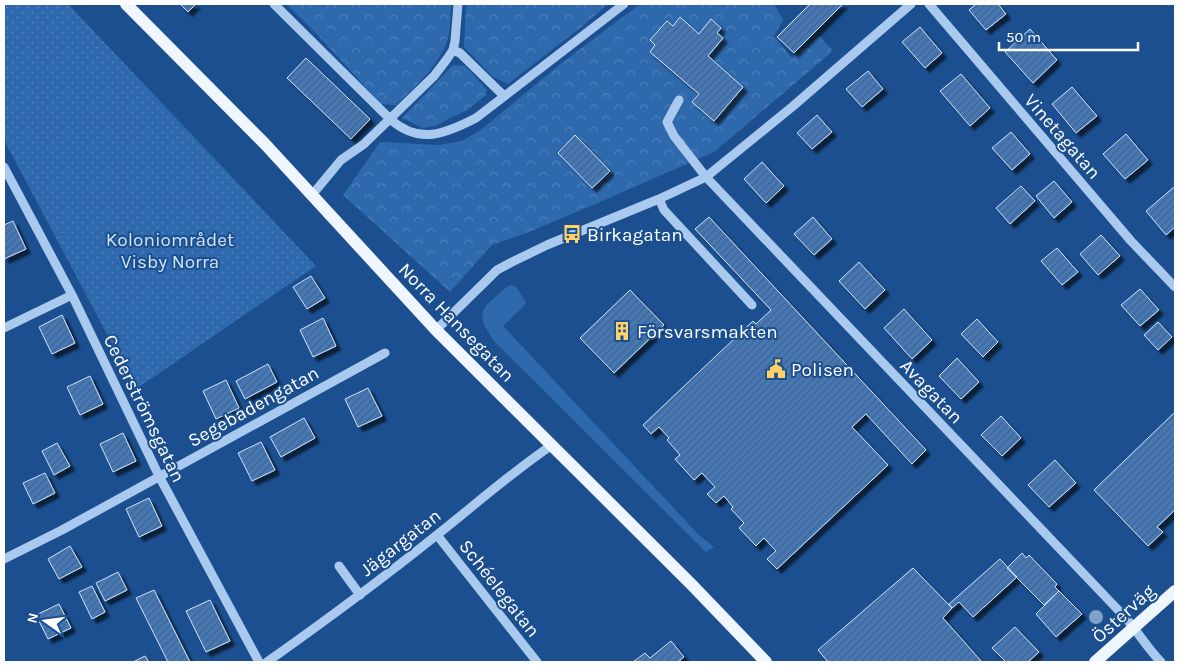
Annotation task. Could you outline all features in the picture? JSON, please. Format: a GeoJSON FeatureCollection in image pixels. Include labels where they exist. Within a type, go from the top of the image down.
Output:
{"type":"FeatureCollection","features":[{"type":"Feature","properties":{"kind":"main road","name":"Norra Hansegatan"},"geometry":{"type":"LineString","coordinates":[[126,4],[265,144],[436,330],[692,585],[766,662]]}},
{"type":"Feature","properties":{"kind":"main road","name":"Österväg"},"geometry":{"type":"LineString","coordinates":[[1096,662],[1175,591]]}},
{"type":"Feature","properties":{"kind":"street"},"geometry":{"type":"LineString","coordinates":[[274,4],[390,119],[400,128],[411,134],[443,132],[476,118],[624,4]]}},
{"type":"Feature","properties":{"kind":"street"},"geometry":{"type":"LineString","coordinates":[[312,195],[341,160],[364,144],[434,76],[453,50],[458,4]]}},
{"type":"Feature","properties":{"kind":"street"},"geometry":{"type":"LineString","coordinates":[[436,330],[497,270],[547,245],[659,199],[706,177],[792,107],[911,4]]}},
{"type":"Feature","properties":{"kind":"street","name":"Vinetagatan"},"geometry":{"type":"LineString","coordinates":[[929,4],[1131,240],[1175,287]]}},
{"type":"Feature","properties":{"kind":"street"},"geometry":{"type":"LineString","coordinates":[[453,50],[460,53],[504,96]]}},
{"type":"Feature","properties":{"kind":"street","name":"Avagatan"},"geometry":{"type":"LineString","coordinates":[[679,100],[667,122],[674,136],[706,177],[1135,627],[1150,651],[1161,662]]}},
{"type":"Feature","properties":{"kind":"street","name":"Cederströmsgatan"},"geometry":{"type":"LineString","coordinates":[[4,167],[72,295],[159,476],[259,662]]}},
{"type":"Feature","properties":{"kind":"street"},"geometry":{"type":"LineString","coordinates":[[659,199],[664,210],[752,305]]}},
{"type":"Feature","properties":{"kind":"street"},"geometry":{"type":"LineString","coordinates":[[4,328],[72,295]]}},
{"type":"Feature","properties":{"kind":"street","name":"Segebadengatan"},"geometry":{"type":"LineString","coordinates":[[4,559],[62,530],[385,353]]}},
{"type":"Feature","properties":{"kind":"street","name":"Jägargatan"},"geometry":{"type":"LineString","coordinates":[[267,662],[360,595],[437,535],[520,466],[552,445]]}},
{"type":"Feature","properties":{"kind":"street","name":"Schéelegatan"},"geometry":{"type":"LineString","coordinates":[[437,535],[537,662]]}},
{"type":"Feature","properties":{"kind":"street"},"geometry":{"type":"LineString","coordinates":[[339,566],[360,595]]}},
{"type":"Feature","properties":{"kind":"green space","name":"Koloniområdet Visby Norra"},"geometry":{"type":"Polygon","coordinates":[[[4,4],[68,4],[316,266],[136,389],[4,140],[4,4]]]}},
{"type":"Feature","properties":{"kind":"green space"},"geometry":{"type":"Polygon","coordinates":[[[286,4],[451,4],[449,33],[439,57],[416,86],[396,105],[381,104],[314,31],[286,4]]]}},
{"type":"Feature","properties":{"kind":"green space"},"geometry":{"type":"Polygon","coordinates":[[[466,4],[608,4],[508,84],[493,77],[464,47],[466,4]]]}},
{"type":"Feature","properties":{"kind":"green space"},"geometry":{"type":"Polygon","coordinates":[[[640,4],[774,4],[783,20],[774,36],[792,58],[819,36],[833,51],[714,152],[529,232],[492,245],[450,292],[343,195],[380,142],[439,145],[462,141],[482,129],[559,65],[640,4]]]}},
{"type":"Feature","properties":{"kind":"green space"},"geometry":{"type":"Polygon","coordinates":[[[453,65],[465,66],[486,89],[486,95],[466,111],[436,126],[423,128],[402,118],[453,65]]]}},
{"type":"Feature","properties":{"kind":"green space"},"geometry":{"type":"Polygon","coordinates":[[[511,285],[517,288],[526,302],[503,326],[698,534],[714,547],[706,552],[495,342],[488,332],[482,317],[492,299],[511,285]]]}},
{"type":"Feature","properties":{"kind":"building"},"geometry":{"type":"Polygon","coordinates":[[[180,4],[196,4],[188,12],[180,4]]]}},
{"type":"Feature","properties":{"kind":"building"},"geometry":{"type":"Polygon","coordinates":[[[810,4],[843,4],[794,53],[777,37],[810,4]]]}},
{"type":"Feature","properties":{"kind":"building"},"geometry":{"type":"Polygon","coordinates":[[[976,4],[998,4],[1006,14],[986,30],[969,10],[976,4]]]}},
{"type":"Feature","properties":{"kind":"building"},"geometry":{"type":"Polygon","coordinates":[[[680,17],[699,34],[711,19],[721,28],[717,33],[723,38],[708,56],[743,87],[714,121],[692,102],[699,94],[650,52],[655,45],[650,40],[667,21],[673,26],[680,17]]]}},
{"type":"Feature","properties":{"kind":"building"},"geometry":{"type":"Polygon","coordinates":[[[920,27],[942,53],[925,68],[902,42],[920,27]]]}},
{"type":"Feature","properties":{"kind":"building"},"geometry":{"type":"Polygon","coordinates":[[[1030,29],[1057,60],[1033,83],[1005,52],[1030,29]]]}},
{"type":"Feature","properties":{"kind":"building"},"geometry":{"type":"Polygon","coordinates":[[[306,58],[370,119],[351,139],[287,78],[306,58]]]}},
{"type":"Feature","properties":{"kind":"building"},"geometry":{"type":"Polygon","coordinates":[[[868,71],[883,89],[862,107],[846,89],[868,71]]]}},
{"type":"Feature","properties":{"kind":"building"},"geometry":{"type":"Polygon","coordinates":[[[961,74],[990,108],[970,126],[940,91],[961,74]]]}},
{"type":"Feature","properties":{"kind":"building"},"geometry":{"type":"Polygon","coordinates":[[[1072,87],[1097,116],[1076,133],[1052,104],[1072,87]]]}},
{"type":"Feature","properties":{"kind":"building"},"geometry":{"type":"Polygon","coordinates":[[[817,115],[832,132],[812,149],[797,133],[817,115]]]}},
{"type":"Feature","properties":{"kind":"building"},"geometry":{"type":"Polygon","coordinates":[[[1011,132],[1030,154],[1012,170],[992,148],[1011,132]]]}},
{"type":"Feature","properties":{"kind":"building"},"geometry":{"type":"Polygon","coordinates":[[[1126,134],[1148,160],[1125,179],[1103,154],[1126,134]]]}},
{"type":"Feature","properties":{"kind":"building"},"geometry":{"type":"Polygon","coordinates":[[[575,135],[610,171],[592,188],[558,153],[575,135]]]}},
{"type":"Feature","properties":{"kind":"building"},"geometry":{"type":"Polygon","coordinates":[[[762,162],[784,186],[766,203],[744,179],[762,162]]]}},
{"type":"Feature","properties":{"kind":"building"},"geometry":{"type":"Polygon","coordinates":[[[1054,181],[1072,202],[1054,218],[1036,196],[1054,181]]]}},
{"type":"Feature","properties":{"kind":"building"},"geometry":{"type":"Polygon","coordinates":[[[1021,186],[1035,201],[1010,224],[996,208],[1021,186]]]}},
{"type":"Feature","properties":{"kind":"building"},"geometry":{"type":"Polygon","coordinates":[[[1174,187],[1175,227],[1166,235],[1146,211],[1174,187]]]}},
{"type":"Feature","properties":{"kind":"building","name":"Polisen"},"geometry":{"type":"Polygon","coordinates":[[[709,217],[926,450],[912,464],[866,414],[852,427],[888,465],[777,569],[767,559],[776,551],[764,538],[756,546],[739,528],[744,523],[731,509],[733,507],[724,496],[716,503],[707,494],[715,487],[702,473],[694,480],[675,459],[680,455],[659,427],[651,434],[643,425],[753,321],[756,324],[771,310],[695,229],[709,217]]]}},
{"type":"Feature","properties":{"kind":"building"},"geometry":{"type":"Polygon","coordinates":[[[813,217],[832,239],[814,255],[794,234],[813,217]]]}},
{"type":"Feature","properties":{"kind":"building"},"geometry":{"type":"Polygon","coordinates":[[[13,221],[26,249],[4,259],[4,225],[13,221]]]}},
{"type":"Feature","properties":{"kind":"building"},"geometry":{"type":"Polygon","coordinates":[[[1101,235],[1120,256],[1098,275],[1080,254],[1101,235]]]}},
{"type":"Feature","properties":{"kind":"building"},"geometry":{"type":"Polygon","coordinates":[[[1057,248],[1078,272],[1062,285],[1041,261],[1057,248]]]}},
{"type":"Feature","properties":{"kind":"building"},"geometry":{"type":"Polygon","coordinates":[[[859,262],[885,290],[865,309],[839,281],[859,262]]]}},
{"type":"Feature","properties":{"kind":"building"},"geometry":{"type":"Polygon","coordinates":[[[311,276],[325,298],[307,309],[293,287],[311,276]]]}},
{"type":"Feature","properties":{"kind":"building"},"geometry":{"type":"Polygon","coordinates":[[[1140,289],[1159,310],[1140,326],[1121,305],[1140,289]]]}},
{"type":"Feature","properties":{"kind":"building","name":"Försvarsmakten"},"geometry":{"type":"Polygon","coordinates":[[[630,290],[664,325],[614,373],[580,338],[630,290]]]}},
{"type":"Feature","properties":{"kind":"building"},"geometry":{"type":"Polygon","coordinates":[[[904,309],[932,340],[912,359],[884,328],[904,309]]]}},
{"type":"Feature","properties":{"kind":"building"},"geometry":{"type":"Polygon","coordinates":[[[62,315],[75,343],[52,354],[39,327],[62,315]]]}},
{"type":"Feature","properties":{"kind":"building"},"geometry":{"type":"Polygon","coordinates":[[[323,318],[336,346],[313,357],[300,330],[323,318]]]}},
{"type":"Feature","properties":{"kind":"building"},"geometry":{"type":"Polygon","coordinates":[[[977,319],[998,342],[983,357],[961,334],[977,319]]]}},
{"type":"Feature","properties":{"kind":"building"},"geometry":{"type":"Polygon","coordinates":[[[1158,322],[1172,337],[1158,350],[1144,335],[1158,322]]]}},
{"type":"Feature","properties":{"kind":"building"},"geometry":{"type":"Polygon","coordinates":[[[957,358],[979,382],[961,399],[939,376],[957,358]]]}},
{"type":"Feature","properties":{"kind":"building"},"geometry":{"type":"Polygon","coordinates":[[[268,364],[277,382],[245,399],[236,381],[268,364]]]}},
{"type":"Feature","properties":{"kind":"building"},"geometry":{"type":"Polygon","coordinates":[[[90,376],[103,404],[80,415],[67,387],[90,376]]]}},
{"type":"Feature","properties":{"kind":"building"},"geometry":{"type":"Polygon","coordinates":[[[226,380],[239,408],[216,419],[203,391],[226,380]]]}},
{"type":"Feature","properties":{"kind":"building"},"geometry":{"type":"Polygon","coordinates":[[[368,388],[382,416],[358,427],[345,399],[368,388]]]}},
{"type":"Feature","properties":{"kind":"building"},"geometry":{"type":"Polygon","coordinates":[[[1175,412],[1175,510],[1157,527],[1163,532],[1148,546],[1094,490],[1175,412]]]}},
{"type":"Feature","properties":{"kind":"building"},"geometry":{"type":"Polygon","coordinates":[[[1001,416],[1021,438],[1002,456],[981,435],[1001,416]]]}},
{"type":"Feature","properties":{"kind":"building"},"geometry":{"type":"Polygon","coordinates":[[[304,418],[315,438],[281,457],[270,437],[304,418]]]}},
{"type":"Feature","properties":{"kind":"building"},"geometry":{"type":"Polygon","coordinates":[[[123,433],[136,461],[113,472],[100,444],[123,433]]]}},
{"type":"Feature","properties":{"kind":"building"},"geometry":{"type":"Polygon","coordinates":[[[261,442],[275,470],[252,481],[238,453],[261,442]]]}},
{"type":"Feature","properties":{"kind":"building"},"geometry":{"type":"Polygon","coordinates":[[[57,443],[70,466],[54,475],[42,451],[57,443]]]}},
{"type":"Feature","properties":{"kind":"building"},"geometry":{"type":"Polygon","coordinates":[[[1055,460],[1076,483],[1049,507],[1028,485],[1055,460]]]}},
{"type":"Feature","properties":{"kind":"building"},"geometry":{"type":"Polygon","coordinates":[[[45,473],[55,493],[33,504],[23,483],[45,473]]]}},
{"type":"Feature","properties":{"kind":"building"},"geometry":{"type":"Polygon","coordinates":[[[149,498],[162,526],[139,537],[126,509],[149,498]]]}},
{"type":"Feature","properties":{"kind":"building"},"geometry":{"type":"Polygon","coordinates":[[[70,546],[82,567],[59,579],[48,559],[70,546]]]}},
{"type":"Feature","properties":{"kind":"building"},"geometry":{"type":"Polygon","coordinates":[[[1022,553],[1026,558],[1029,555],[1057,584],[1055,587],[1059,591],[1044,605],[1007,568],[1022,553]]]}},
{"type":"Feature","properties":{"kind":"building"},"geometry":{"type":"Polygon","coordinates":[[[1000,559],[1017,577],[973,617],[959,602],[952,608],[949,604],[1000,559]]]}},
{"type":"Feature","properties":{"kind":"building"},"geometry":{"type":"Polygon","coordinates":[[[913,568],[952,608],[943,618],[982,662],[828,662],[818,650],[913,568]]]}},
{"type":"Feature","properties":{"kind":"building"},"geometry":{"type":"Polygon","coordinates":[[[118,572],[127,590],[105,601],[96,583],[118,572]]]}},
{"type":"Feature","properties":{"kind":"building"},"geometry":{"type":"Polygon","coordinates":[[[92,586],[105,612],[92,619],[79,592],[92,586]]]}},
{"type":"Feature","properties":{"kind":"building"},"geometry":{"type":"Polygon","coordinates":[[[154,590],[190,662],[168,662],[136,598],[154,590]]]}},
{"type":"Feature","properties":{"kind":"building"},"geometry":{"type":"Polygon","coordinates":[[[1059,591],[1082,614],[1056,637],[1036,614],[1059,591]]]}},
{"type":"Feature","properties":{"kind":"building"},"geometry":{"type":"Polygon","coordinates":[[[210,600],[230,641],[206,652],[186,611],[210,600]]]}},
{"type":"Feature","properties":{"kind":"building"},"geometry":{"type":"Polygon","coordinates":[[[59,604],[71,628],[48,639],[36,615],[59,604]]]}},
{"type":"Feature","properties":{"kind":"building"},"geometry":{"type":"Polygon","coordinates":[[[1015,627],[1039,652],[1028,662],[1006,662],[992,648],[1015,627]]]}},
{"type":"Feature","properties":{"kind":"building"},"geometry":{"type":"Polygon","coordinates":[[[671,641],[684,657],[678,662],[633,662],[645,653],[650,658],[671,641]]]}},
{"type":"Feature","properties":{"kind":"building"},"geometry":{"type":"Polygon","coordinates":[[[145,656],[149,662],[133,662],[145,656]]]}},
{"type":"Feature","properties":{"kind":"place","name":"Birkagatan"},"geometry":{"type":"Point","coordinates":[572,234]}},
{"type":"Feature","properties":{"kind":"place","name":"Försvarsmakten"},"geometry":{"type":"Point","coordinates":[622,331]}},
{"type":"Feature","properties":{"kind":"place","name":"Polisen"},"geometry":{"type":"Point","coordinates":[776,369]}}]}
